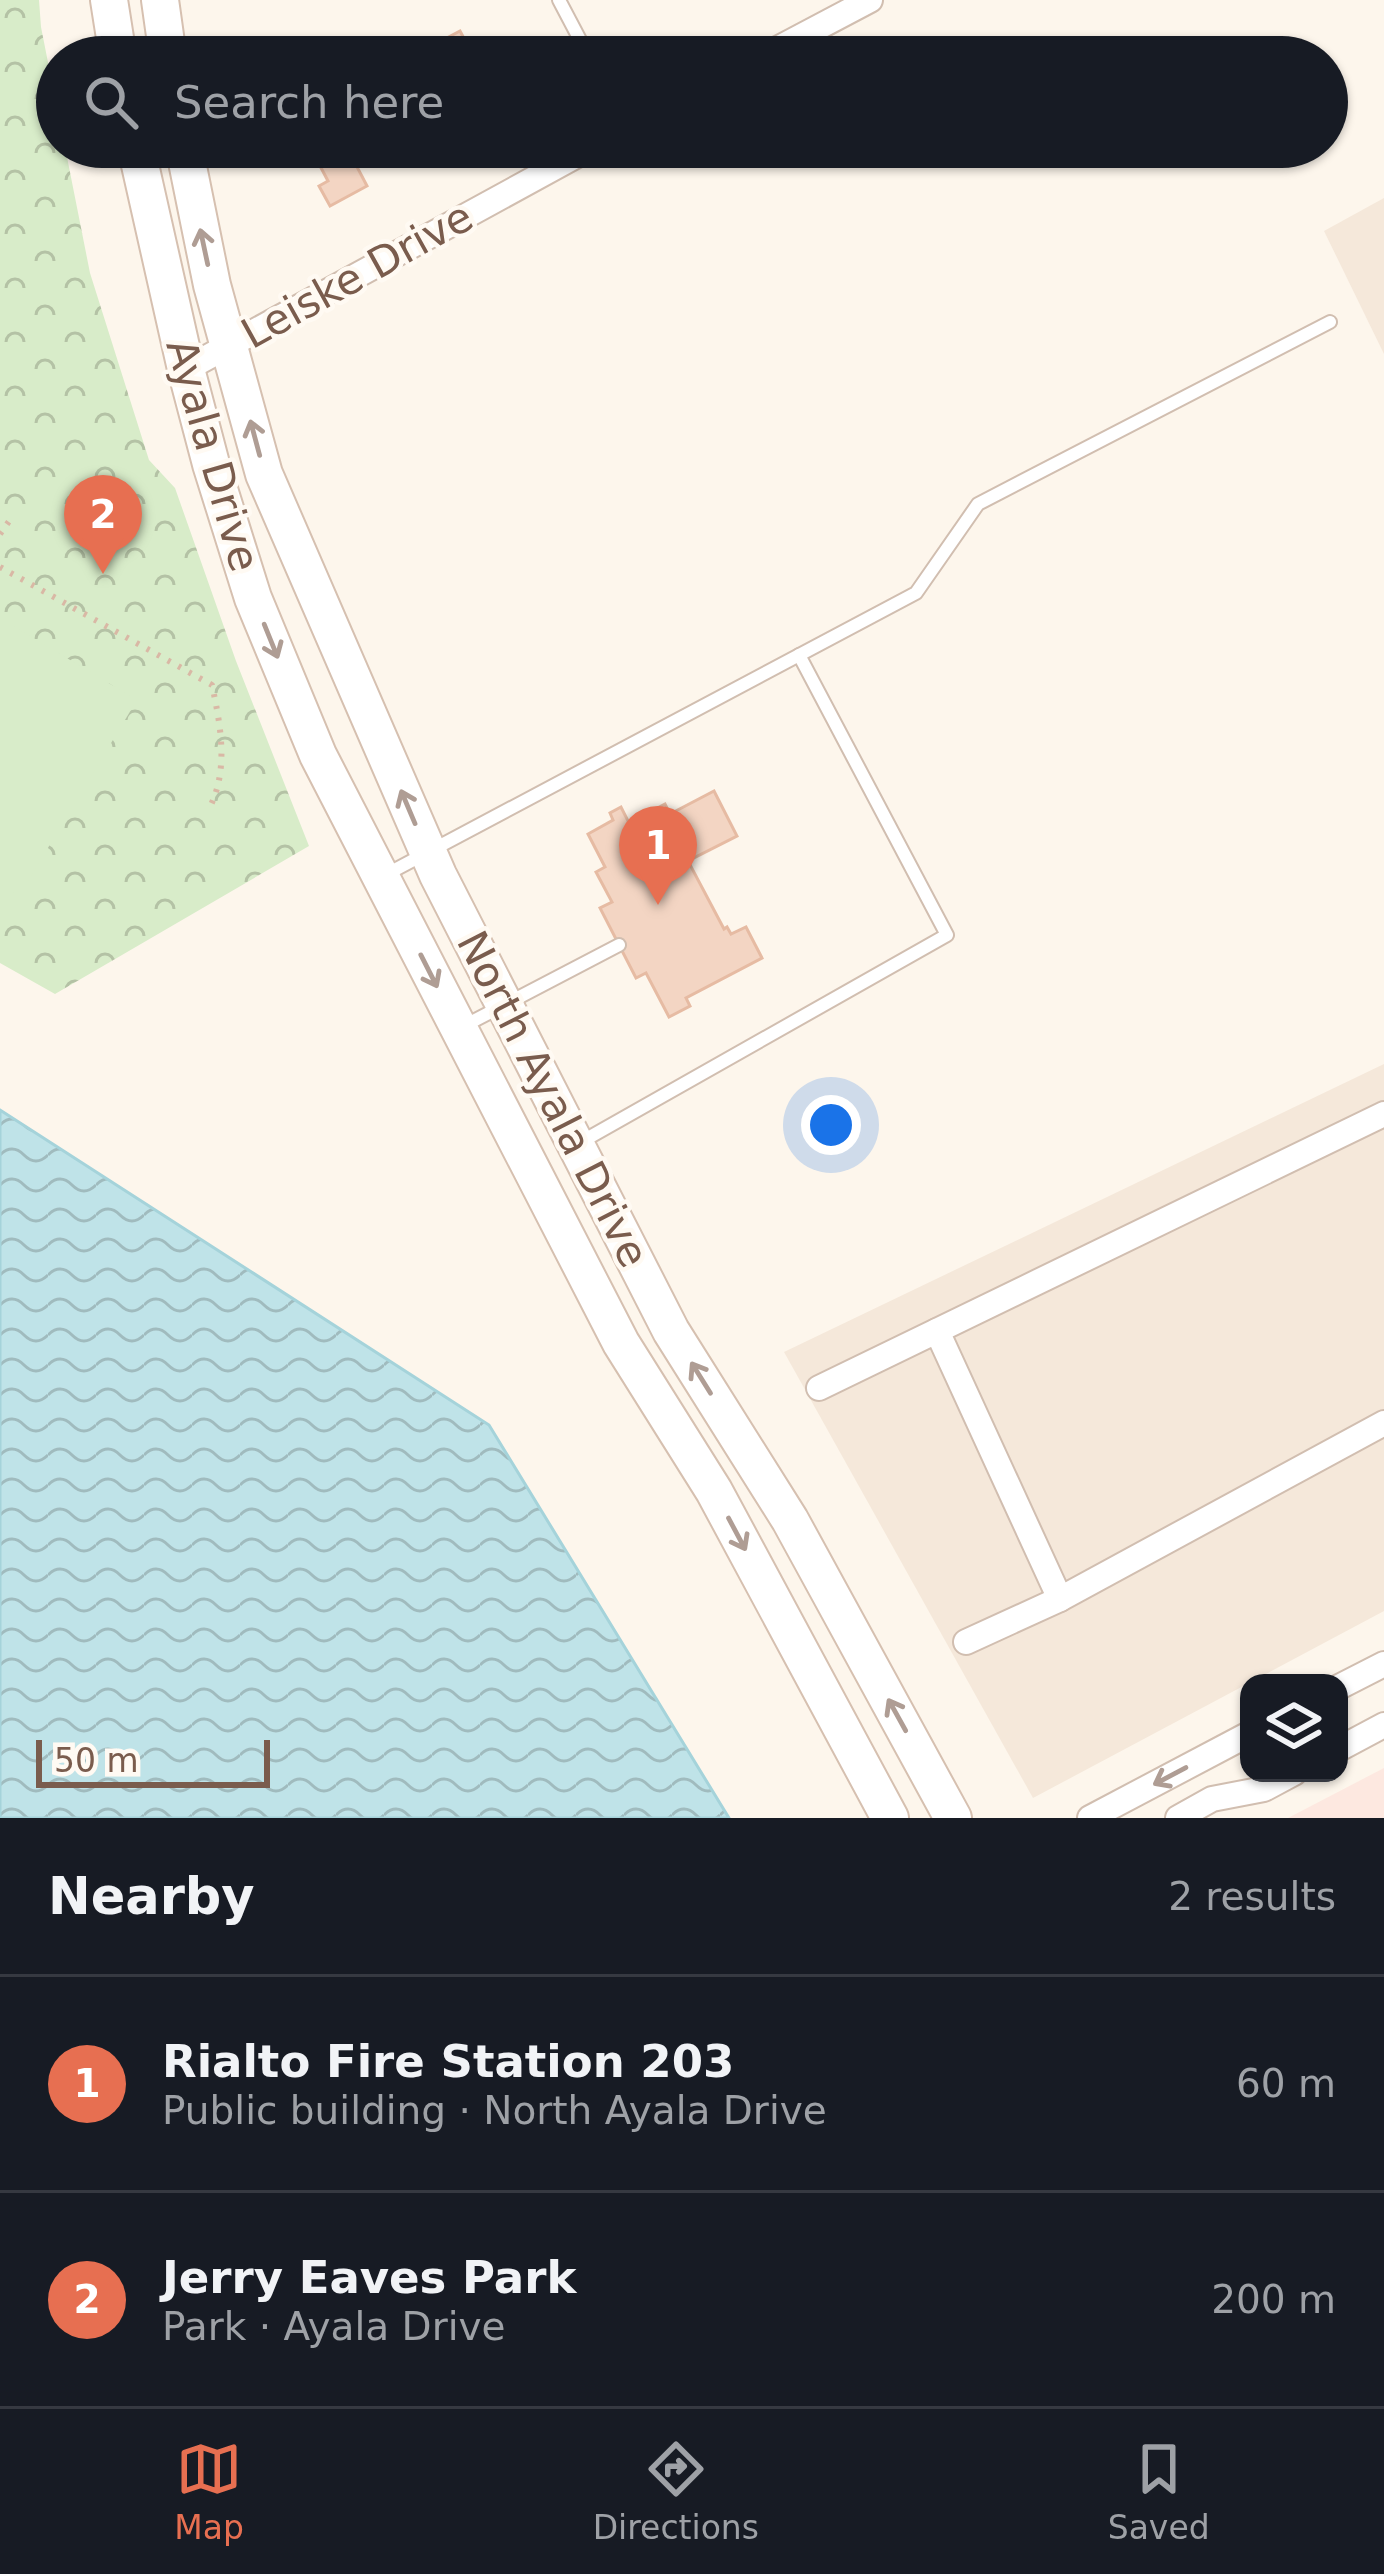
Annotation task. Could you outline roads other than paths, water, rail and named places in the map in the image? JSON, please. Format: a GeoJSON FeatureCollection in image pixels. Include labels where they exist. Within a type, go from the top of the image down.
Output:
{"type":"FeatureCollection","features":[{"type":"Feature","properties":{"kind":"main road"},"geometry":{"type":"LineString","coordinates":[[110,0],[115,36]]}},
{"type":"Feature","properties":{"kind":"main road"},"geometry":{"type":"LineString","coordinates":[[160,0],[165,36]]}},
{"type":"Feature","properties":{"kind":"main road","name":"Ayala Drive"},"geometry":{"type":"LineString","coordinates":[[141,168],[211,464],[253,598],[318,755]]}},
{"type":"Feature","properties":{"kind":"main road","name":"Ayala Drive"},"geometry":{"type":"LineString","coordinates":[[188,168],[229,345]]}},
{"type":"Feature","properties":{"kind":"main road","name":"North Ayala Drive"},"geometry":{"type":"LineString","coordinates":[[229,345],[265,474],[428,852],[671,1331],[790,1520],[952,1818]]}},
{"type":"Feature","properties":{"kind":"main road","name":"North Ayala Drive"},"geometry":{"type":"LineString","coordinates":[[318,755],[621,1343],[715,1491],[890,1818]]}},
{"type":"Feature","properties":{"kind":"street"},"geometry":{"type":"LineString","coordinates":[[802,36],[870,0]]}},
{"type":"Feature","properties":{"kind":"street","name":"Leiske Drive"},"geometry":{"type":"LineString","coordinates":[[186,369],[554,168]]}},
{"type":"Feature","properties":{"kind":"street"},"geometry":{"type":"LineString","coordinates":[[819,1388],[1384,1114]]}},
{"type":"Feature","properties":{"kind":"street"},"geometry":{"type":"LineString","coordinates":[[937,1331],[1060,1599]]}},
{"type":"Feature","properties":{"kind":"street"},"geometry":{"type":"LineString","coordinates":[[966,1642],[1060,1599],[1384,1423]]}},
{"type":"Feature","properties":{"kind":"street"},"geometry":{"type":"LineString","coordinates":[[1348,1682],[1384,1664]]}},
{"type":"Feature","properties":{"kind":"street"},"geometry":{"type":"LineString","coordinates":[[1348,1744],[1384,1725]]}},
{"type":"Feature","properties":{"kind":"street"},"geometry":{"type":"LineString","coordinates":[[1090,1818],[1240,1739]]}},
{"type":"Feature","properties":{"kind":"street"},"geometry":{"type":"LineString","coordinates":[[1178,1818],[1212,1799],[1277,1782]]}},
{"type":"Feature","properties":{"kind":"lane"},"geometry":{"type":"LineString","coordinates":[[559,0],[578,36]]}},
{"type":"Feature","properties":{"kind":"lane"},"geometry":{"type":"LineString","coordinates":[[381,878],[916,593],[978,504],[1330,322]]}},
{"type":"Feature","properties":{"kind":"lane"},"geometry":{"type":"LineString","coordinates":[[576,1145],[946,935],[799,655]]}},
{"type":"Feature","properties":{"kind":"lane"},"geometry":{"type":"LineString","coordinates":[[458,1028],[619,945]]}},
{"type":"Feature","properties":{"kind":"water"},"geometry":{"type":"Polygon","coordinates":[[[0,1110],[489,1425],[729,1818],[0,1818],[0,1110]]]}},
{"type":"Feature","properties":{"kind":"place","name":"Jerry Eaves Park"},"geometry":{"type":"Point","coordinates":[103,574]}},
{"type":"Feature","properties":{"kind":"place","name":"Rialto Fire Station 203"},"geometry":{"type":"Point","coordinates":[658,905]}}]}
